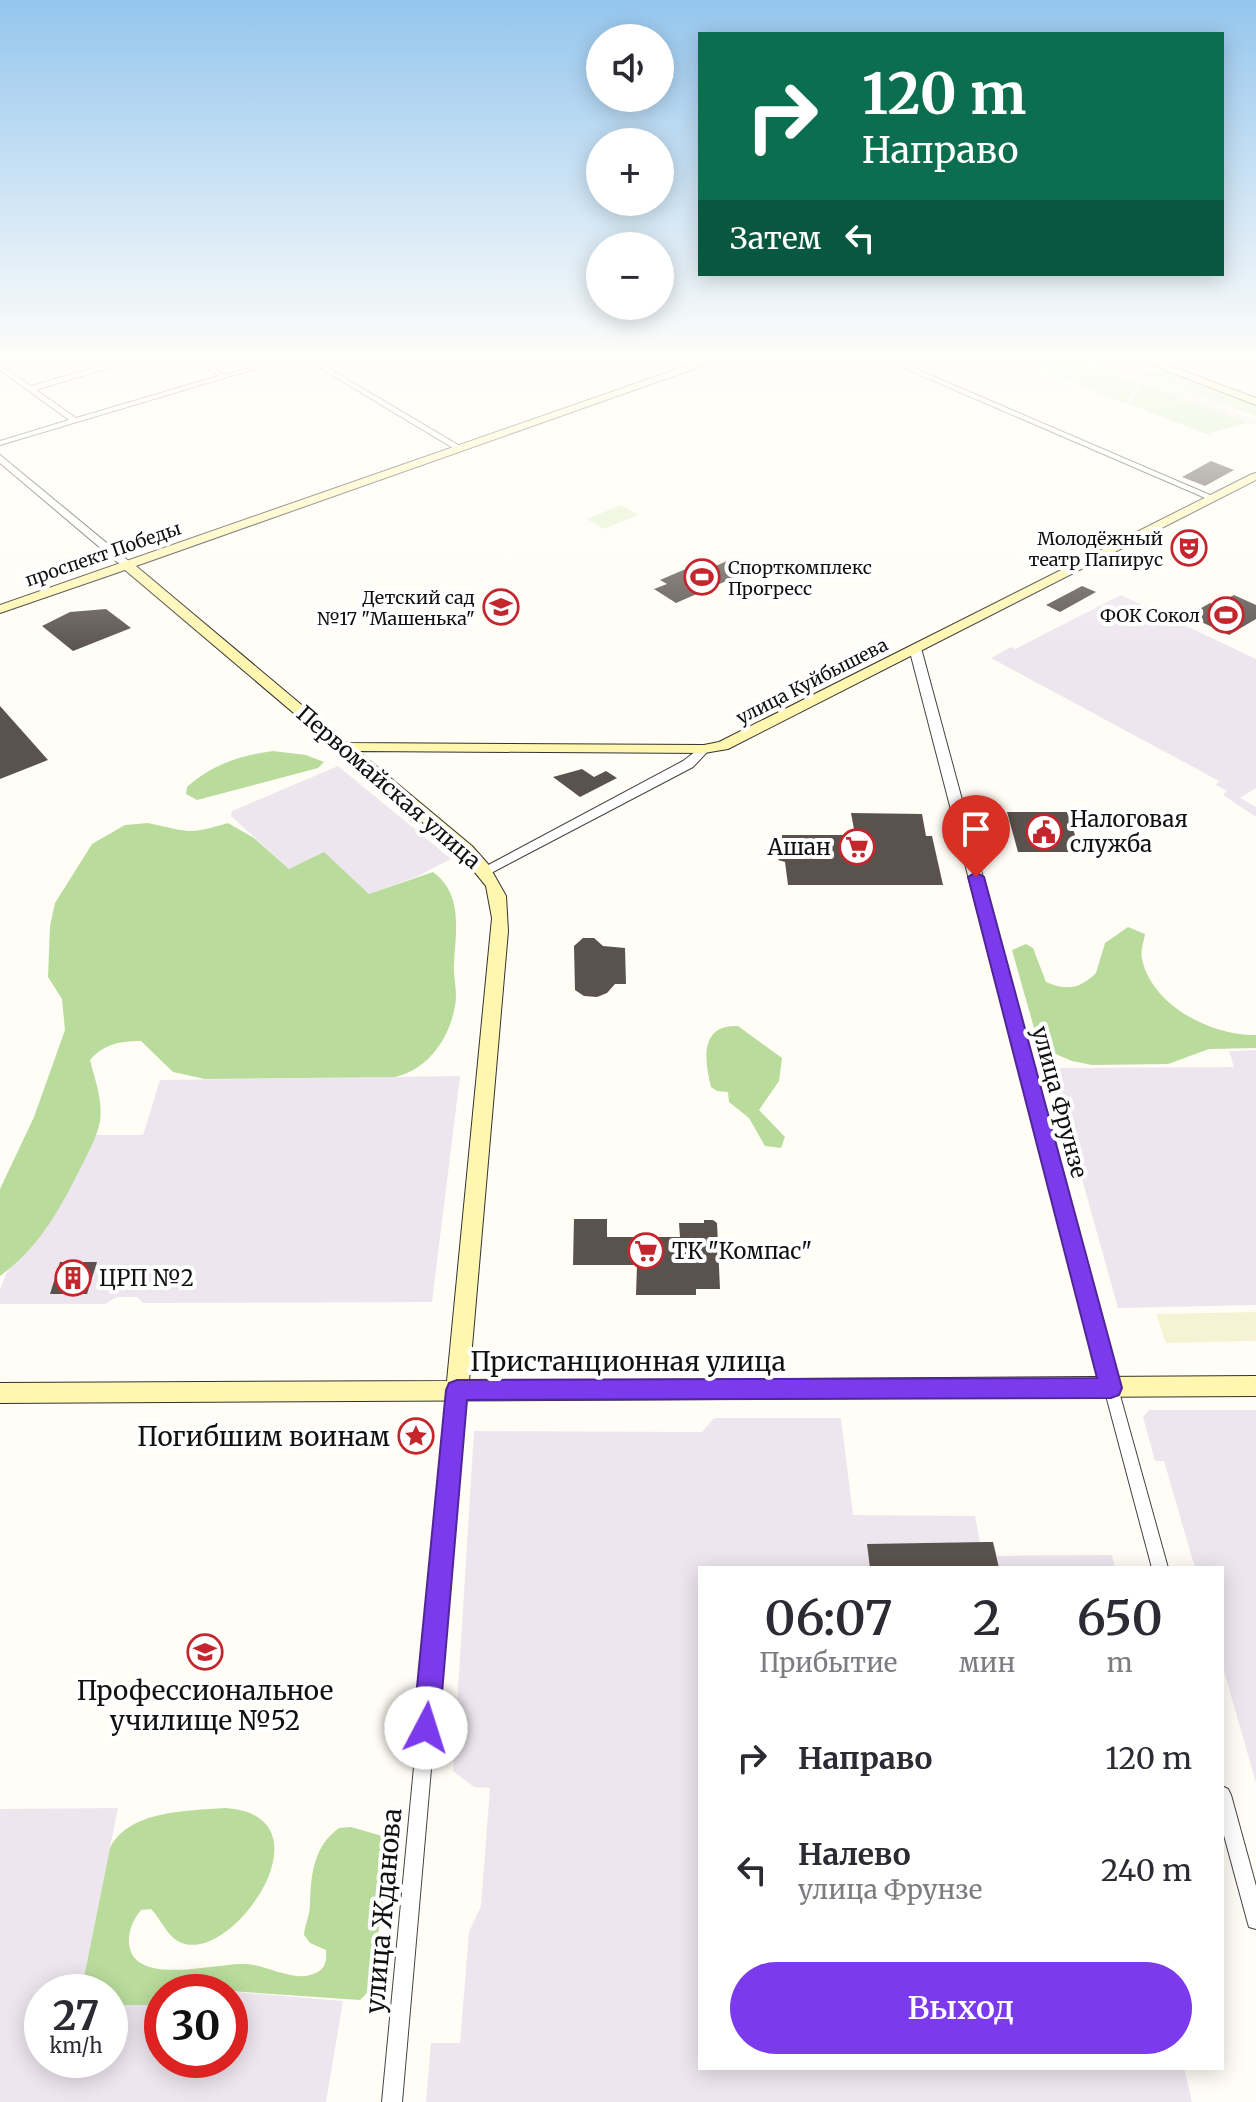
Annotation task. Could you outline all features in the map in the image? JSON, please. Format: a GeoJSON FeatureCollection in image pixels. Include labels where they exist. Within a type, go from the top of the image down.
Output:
{"type":"FeatureCollection","features":[{"type":"Feature","properties":{"kind":"main road","name":"проспект Победы"},"geometry":{"type":"LineString","coordinates":[[0,609],[438,457]]}},
{"type":"Feature","properties":{"kind":"main road","name":"улица Куйбышева"},"geometry":{"type":"LineString","coordinates":[[344,747],[704,749],[731,743],[1256,476]]}},
{"type":"Feature","properties":{"kind":"main road","name":"Первомайская улица"},"geometry":{"type":"LineString","coordinates":[[127,565],[486,870],[499,893],[502,914],[457,1390]]}},
{"type":"Feature","properties":{"kind":"main road","name":"Пристанционная улица"},"geometry":{"type":"LineString","coordinates":[[0,1393],[1256,1386]]}},
{"type":"Feature","properties":{"kind":"street"},"geometry":{"type":"LineString","coordinates":[[1117,457],[1213,498]]}},
{"type":"Feature","properties":{"kind":"street","name":"Первомайская улица"},"geometry":{"type":"LineString","coordinates":[[0,458],[127,565]]}},
{"type":"Feature","properties":{"kind":"street","name":"улица Фрунзе"},"geometry":{"type":"LineString","coordinates":[[915,648],[1159,1566]]}},
{"type":"Feature","properties":{"kind":"street"},"geometry":{"type":"LineString","coordinates":[[486,870],[688,764],[704,749]]}},
{"type":"Feature","properties":{"kind":"street","name":"улица Жданова"},"geometry":{"type":"LineString","coordinates":[[392,2102],[457,1390]]}},
{"type":"Feature","properties":{"kind":"street"},"geometry":{"type":"LineString","coordinates":[[1224,1802],[1256,1920]]}},
{"type":"Feature","properties":{"kind":"shaded area"},"geometry":{"type":"Polygon","coordinates":[[[1121,595],[1256,659],[1256,788],[1240,798],[1256,807],[1256,817],[1223,795],[1227,791],[1216,785],[1219,781],[991,658],[1121,595]]]}},
{"type":"Feature","properties":{"kind":"shaded area"},"geometry":{"type":"Polygon","coordinates":[[[338,766],[451,859],[416,877],[369,894],[324,853],[289,869],[231,816],[232,811],[338,766]]]}},
{"type":"Feature","properties":{"kind":"shaded area"},"geometry":{"type":"Polygon","coordinates":[[[1256,1050],[1256,1305],[1118,1308],[1051,1068],[1234,1067],[1229,1051],[1256,1050]]]}},
{"type":"Feature","properties":{"kind":"shaded area"},"geometry":{"type":"Polygon","coordinates":[[[460,1076],[432,1302],[143,1303],[137,1297],[117,1297],[105,1304],[0,1304],[0,1290],[6,1274],[52,1209],[77,1135],[143,1135],[160,1080],[460,1076]]]}},
{"type":"Feature","properties":{"kind":"shaded area"},"geometry":{"type":"Polygon","coordinates":[[[1256,1312],[1256,1341],[1166,1343],[1156,1314],[1256,1312]]]}},
{"type":"Feature","properties":{"kind":"shaded area"},"geometry":{"type":"Polygon","coordinates":[[[1149,1410],[1256,1410],[1256,1783],[1224,1671],[1224,1566],[1194,1566],[1164,1461],[1155,1461],[1143,1417],[1149,1410]]]}},
{"type":"Feature","properties":{"kind":"shaded area"},"geometry":{"type":"Polygon","coordinates":[[[714,1418],[841,1418],[853,1515],[975,1516],[980,1542],[993,1542],[997,1556],[1112,1555],[1115,1566],[698,1566],[698,2070],[1184,2070],[1192,2102],[426,2102],[431,2043],[460,2043],[469,1932],[481,1906],[490,1788],[474,1787],[453,1771],[474,1431],[702,1432],[714,1418]]]}},
{"type":"Feature","properties":{"kind":"shaded area"},"geometry":{"type":"Polygon","coordinates":[[[118,1808],[85,1974],[24,1974],[24,2078],[128,2078],[128,2005],[144,2005],[144,2078],[248,2078],[248,1993],[343,2001],[326,2102],[0,2102],[0,1809],[118,1808]]]}},
{"type":"Feature","properties":{"kind":"green space"},"geometry":{"type":"Polygon","coordinates":[[[621,505],[638,515],[604,529],[587,519],[621,505]]]}},
{"type":"Feature","properties":{"kind":"green space"},"geometry":{"type":"Polygon","coordinates":[[[273,751],[306,755],[324,762],[318,768],[197,800],[186,794],[187,787],[216,767],[238,758],[273,751]]]}},
{"type":"Feature","properties":{"kind":"green space"},"geometry":{"type":"Polygon","coordinates":[[[148,823],[188,831],[228,823],[254,838],[289,869],[324,852],[369,894],[433,872],[449,891],[456,913],[456,995],[452,1019],[435,1052],[417,1068],[395,1077],[205,1079],[173,1072],[141,1041],[107,1047],[90,1060],[101,1113],[92,1145],[47,1227],[26,1253],[0,1276],[0,1189],[34,1117],[65,1030],[62,999],[48,977],[50,926],[55,903],[92,844],[125,825],[148,823]]]}},
{"type":"Feature","properties":{"kind":"green space"},"geometry":{"type":"Polygon","coordinates":[[[1128,927],[1145,934],[1142,956],[1148,976],[1171,1004],[1203,1024],[1239,1034],[1256,1035],[1256,1048],[1209,1049],[1168,1064],[1092,1065],[1051,1052],[1036,1035],[1012,950],[1026,944],[1033,948],[1046,982],[1072,987],[1096,973],[1105,943],[1128,927]]]}},
{"type":"Feature","properties":{"kind":"green space"},"geometry":{"type":"Polygon","coordinates":[[[738,1026],[782,1058],[779,1081],[759,1110],[785,1137],[781,1148],[765,1146],[749,1118],[729,1102],[728,1092],[711,1087],[706,1055],[711,1037],[726,1027],[738,1026]]]}},
{"type":"Feature","properties":{"kind":"green space"},"geometry":{"type":"Polygon","coordinates":[[[225,1808],[256,1816],[272,1834],[274,1858],[265,1884],[249,1909],[229,1929],[206,1942],[179,1942],[151,1909],[141,1910],[129,1935],[134,1957],[145,1965],[160,1969],[246,1964],[288,1975],[305,1976],[317,1972],[324,1965],[326,1950],[310,1943],[304,1935],[315,1862],[330,1836],[339,1828],[351,1827],[382,1836],[389,1854],[372,1980],[368,1992],[360,2000],[248,1992],[248,1974],[144,1974],[144,2005],[128,2005],[128,1974],[85,1974],[110,1848],[119,1835],[145,1819],[225,1808]]]}},
{"type":"Feature","properties":{"kind":"building"},"geometry":{"type":"Polygon","coordinates":[[[1211,461],[1234,470],[1205,486],[1182,477],[1211,461]]]}},
{"type":"Feature","properties":{"kind":"building","name":"Спорткомплекс Прогресс"},"geometry":{"type":"Polygon","coordinates":[[[736,557],[756,568],[676,603],[654,589],[667,584],[660,580],[702,562],[711,568],[736,557]]]}},
{"type":"Feature","properties":{"kind":"building"},"geometry":{"type":"Polygon","coordinates":[[[1082,586],[1096,592],[1060,612],[1046,605],[1082,586]]]}},
{"type":"Feature","properties":{"kind":"building","name":"ФОК Сокол"},"geometry":{"type":"Polygon","coordinates":[[[1234,595],[1256,605],[1256,619],[1229,635],[1193,618],[1201,613],[1196,611],[1210,603],[1215,605],[1234,595]]]}},
{"type":"Feature","properties":{"kind":"building"},"geometry":{"type":"Polygon","coordinates":[[[106,609],[131,628],[73,651],[42,626],[70,612],[106,609]]]}},
{"type":"Feature","properties":{"kind":"building"},"geometry":{"type":"Polygon","coordinates":[[[0,706],[48,760],[0,779],[0,706]]]}},
{"type":"Feature","properties":{"kind":"building"},"geometry":{"type":"Polygon","coordinates":[[[582,769],[594,777],[606,771],[617,778],[580,797],[553,777],[582,769]]]}},
{"type":"Feature","properties":{"kind":"building","name":"Налоговая служба"},"geometry":{"type":"Polygon","coordinates":[[[1007,812],[1067,812],[1081,852],[1018,852],[1007,812]]]}},
{"type":"Feature","properties":{"kind":"building","name":"Ашан"},"geometry":{"type":"Polygon","coordinates":[[[851,813],[922,814],[926,836],[932,836],[943,885],[788,885],[785,862],[778,860],[783,854],[776,851],[782,843],[782,835],[855,835],[851,813]]]}},
{"type":"Feature","properties":{"kind":"building"},"geometry":{"type":"Polygon","coordinates":[[[583,938],[594,938],[603,946],[625,948],[626,984],[615,984],[607,993],[597,997],[584,996],[575,990],[574,946],[583,938]]]}},
{"type":"Feature","properties":{"kind":"building","name":"ТК \"Компас\""},"geometry":{"type":"Polygon","coordinates":[[[574,1219],[607,1219],[607,1237],[680,1237],[679,1223],[713,1220],[717,1223],[720,1289],[696,1289],[696,1295],[636,1295],[637,1265],[573,1265],[574,1219]]]}},
{"type":"Feature","properties":{"kind":"building","name":"ЦРП №2"},"geometry":{"type":"Polygon","coordinates":[[[60,1262],[97,1262],[87,1294],[50,1294],[60,1262]]]}},
{"type":"Feature","properties":{"kind":"building"},"geometry":{"type":"Polygon","coordinates":[[[993,1542],[999,1566],[870,1566],[867,1544],[993,1542]]]}},
{"type":"Feature","properties":{"kind":"place","name":"Молодёжный театр Папирус"},"geometry":{"type":"Point","coordinates":[1189,548]}},
{"type":"Feature","properties":{"kind":"place","name":"Спорткомплекс Прогресс"},"geometry":{"type":"Point","coordinates":[702,577]}},
{"type":"Feature","properties":{"kind":"place","name":"Детский сад №17 \"Машенька\""},"geometry":{"type":"Point","coordinates":[501,607]}},
{"type":"Feature","properties":{"kind":"place","name":"ФОК Сокол"},"geometry":{"type":"Point","coordinates":[1226,615]}},
{"type":"Feature","properties":{"kind":"place","name":"Налоговая служба"},"geometry":{"type":"Point","coordinates":[1044,832]}},
{"type":"Feature","properties":{"kind":"place","name":"Ашан"},"geometry":{"type":"Point","coordinates":[857,847]}},
{"type":"Feature","properties":{"kind":"place","name":"ТК \"Компас\""},"geometry":{"type":"Point","coordinates":[646,1251]}},
{"type":"Feature","properties":{"kind":"place","name":"ЦРП №2"},"geometry":{"type":"Point","coordinates":[73,1278]}},
{"type":"Feature","properties":{"kind":"place","name":"Погибшим воинам"},"geometry":{"type":"Point","coordinates":[416,1436]}},
{"type":"Feature","properties":{"kind":"place","name":"Профессиональное училище №52"},"geometry":{"type":"Point","coordinates":[205,1652]}},
{"type":"Feature","properties":{"kind":"route"},"geometry":{"type":"LineString","coordinates":[[426,1728],[457,1390],[1111,1388],[976,877]]}}]}
